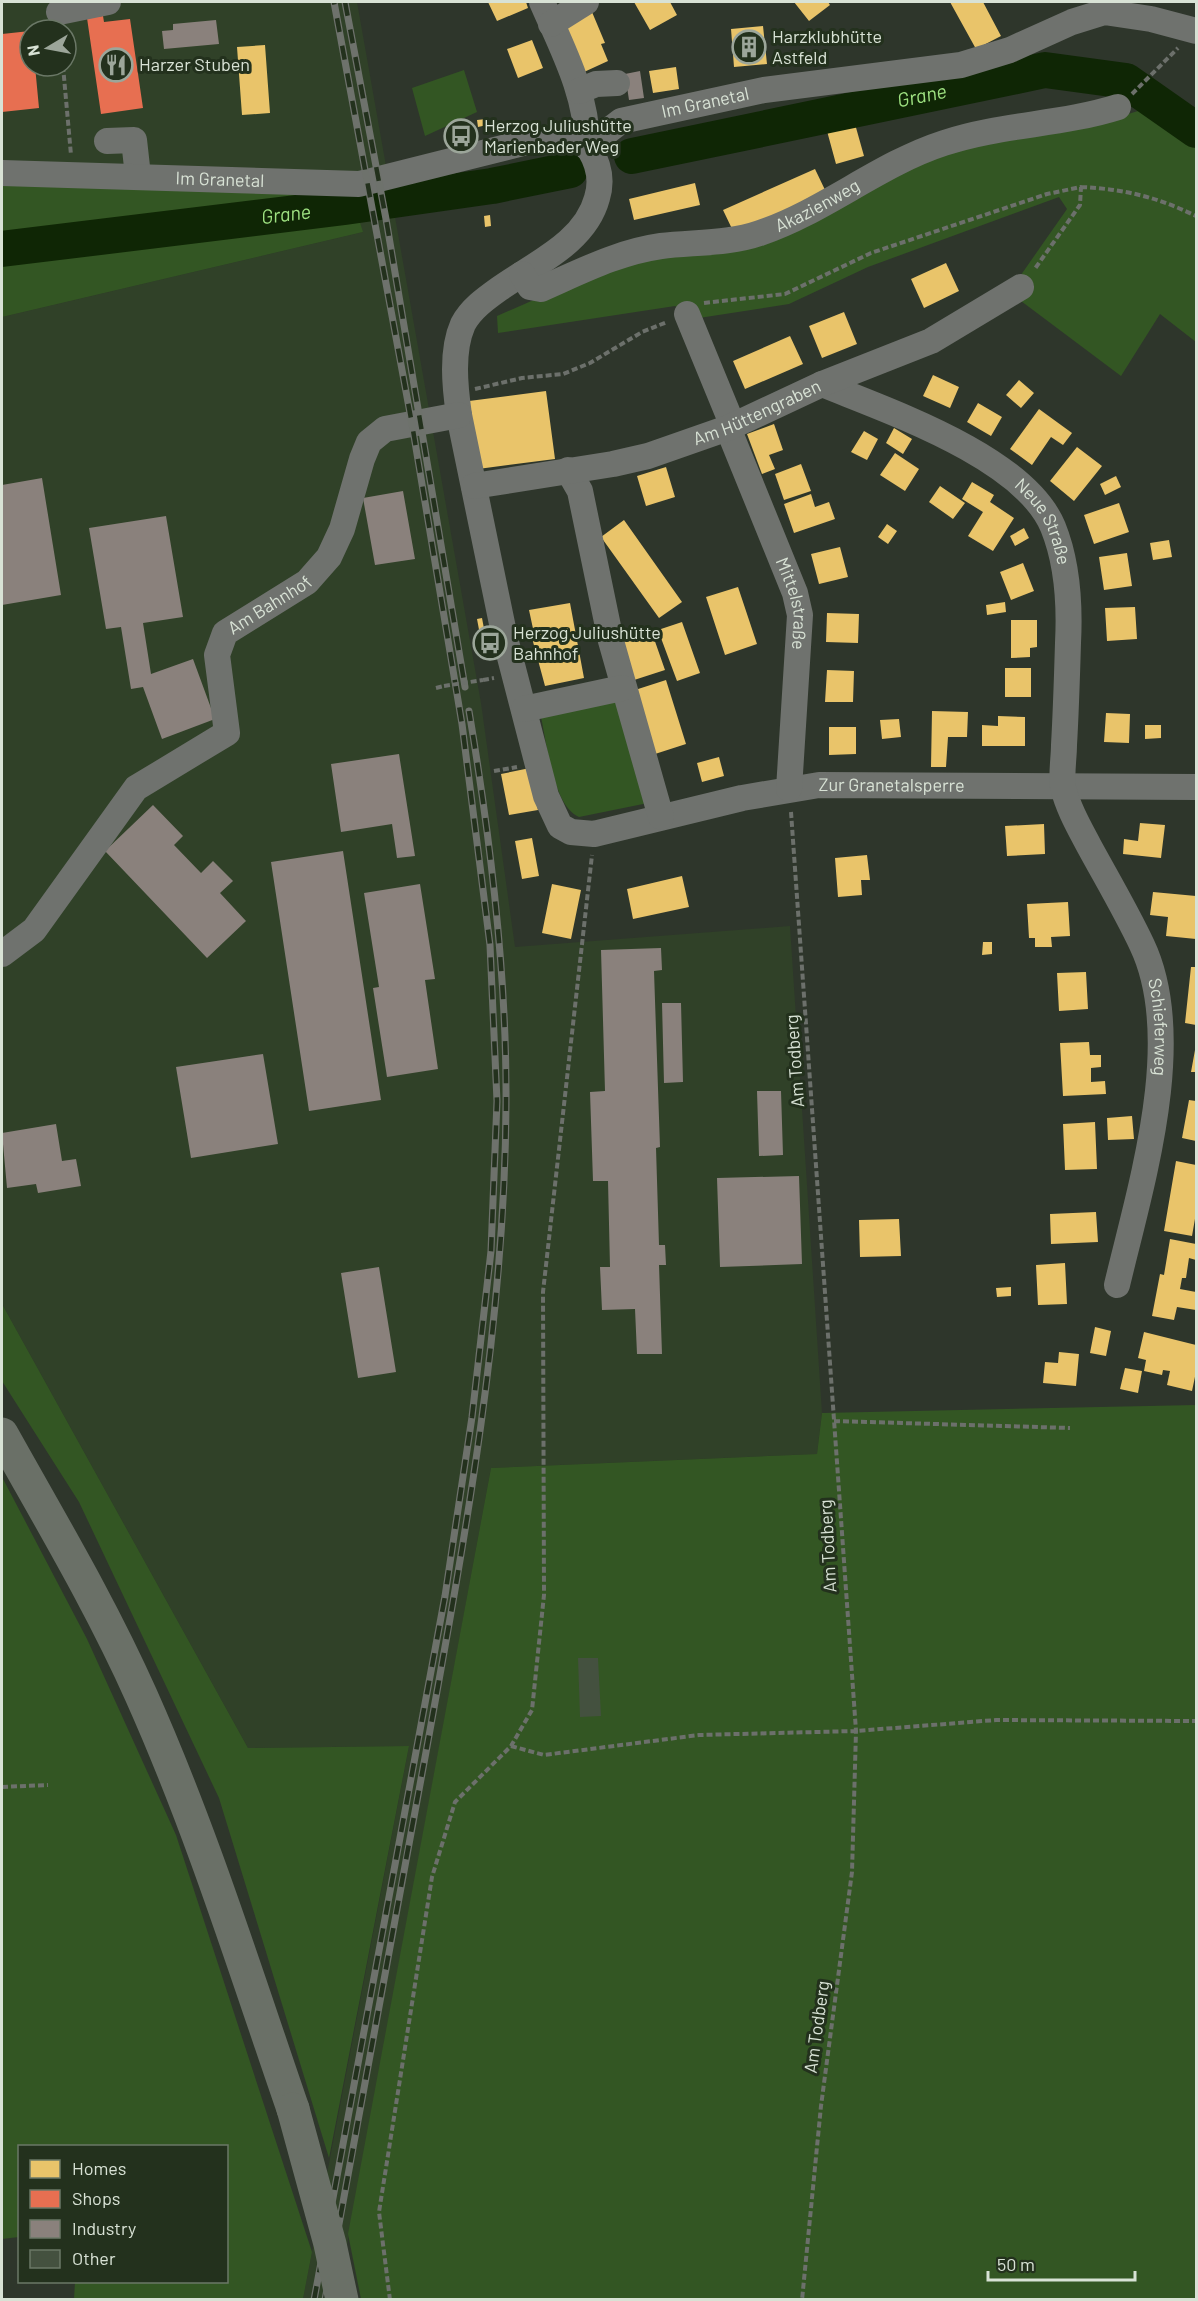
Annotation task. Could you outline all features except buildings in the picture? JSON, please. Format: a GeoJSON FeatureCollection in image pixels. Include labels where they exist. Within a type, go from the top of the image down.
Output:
{"type":"FeatureCollection","features":[{"type":"Feature","properties":{"kind":"highway"},"geometry":{"type":"LineString","coordinates":[[2,1434],[76,1567],[141,1694],[195,1826],[292,2109],[330,2244],[342,2300]]}},
{"type":"Feature","properties":{"kind":"street"},"geometry":{"type":"LineString","coordinates":[[59,12],[108,2]]}},
{"type":"Feature","properties":{"kind":"street"},"geometry":{"type":"LineString","coordinates":[[586,2],[547,13],[579,91],[587,120],[587,147],[594,157],[600,178],[593,212],[570,242],[478,304],[463,324],[456,349],[457,403],[504,638],[546,796],[560,826],[571,832],[594,834]]}},
{"type":"Feature","properties":{"kind":"street","name":"Im Granetal"},"geometry":{"type":"LineString","coordinates":[[2,173],[359,184],[380,181],[543,138],[564,137],[576,140],[587,147],[621,121],[764,90],[961,65],[1010,50],[1107,7],[1196,31]]}},
{"type":"Feature","properties":{"kind":"street"},"geometry":{"type":"LineString","coordinates":[[579,91],[596,84],[617,83]]}},
{"type":"Feature","properties":{"kind":"street","name":"Akazienweg"},"geometry":{"type":"LineString","coordinates":[[522,274],[530,287],[541,289],[622,255],[660,247],[759,234],[830,201],[894,164],[943,143],[996,129],[1098,113],[1118,107]]}},
{"type":"Feature","properties":{"kind":"street"},"geometry":{"type":"LineString","coordinates":[[107,141],[134,140],[138,176]]}},
{"type":"Feature","properties":{"kind":"street","name":"Am Hüttengraben"},"geometry":{"type":"LineString","coordinates":[[474,486],[648,456],[730,427],[822,384],[930,341],[1021,287]]}},
{"type":"Feature","properties":{"kind":"street","name":"Mittelstraße"},"geometry":{"type":"LineString","coordinates":[[687,314],[795,593],[800,615],[789,789]]}},
{"type":"Feature","properties":{"kind":"street","name":"Neue Straße"},"geometry":{"type":"LineString","coordinates":[[822,384],[908,419],[977,453],[1029,492],[1052,525],[1065,569],[1069,625],[1063,785]]}},
{"type":"Feature","properties":{"kind":"street","name":"Am Bahnhof"},"geometry":{"type":"LineString","coordinates":[[2,954],[34,930],[136,788],[227,733],[217,655],[225,633],[307,582],[329,557],[342,529],[369,442],[385,429],[457,403]]}},
{"type":"Feature","properties":{"kind":"street"},"geometry":{"type":"LineString","coordinates":[[568,470],[580,491],[622,688],[661,818]]}},
{"type":"Feature","properties":{"kind":"street"},"geometry":{"type":"LineString","coordinates":[[524,709],[622,688]]}},
{"type":"Feature","properties":{"kind":"street","name":"Zur Granetalsperre"},"geometry":{"type":"LineString","coordinates":[[594,834],[789,789],[842,785],[1197,787]]}},
{"type":"Feature","properties":{"kind":"street","name":"Schieferweg"},"geometry":{"type":"LineString","coordinates":[[1063,785],[1073,816],[1143,946],[1152,973],[1160,1025],[1161,1066],[1153,1129],[1117,1285]]}},
{"type":"Feature","properties":{"kind":"path"},"geometry":{"type":"LineString","coordinates":[[1151,75],[1196,31]]}},
{"type":"Feature","properties":{"kind":"path"},"geometry":{"type":"LineString","coordinates":[[64,78],[73,175]]}},
{"type":"Feature","properties":{"kind":"path"},"geometry":{"type":"LineString","coordinates":[[457,403],[483,388],[522,378],[563,374],[590,363],[642,332],[687,314],[694,305],[785,294],[871,253],[1047,194],[1081,187],[1120,189],[1174,205],[1197,216]]}},
{"type":"Feature","properties":{"kind":"path"},"geometry":{"type":"LineString","coordinates":[[1021,287],[1080,205],[1081,187]]}},
{"type":"Feature","properties":{"kind":"path"},"geometry":{"type":"LineString","coordinates":[[436,688],[483,680]]}},
{"type":"Feature","properties":{"kind":"path","name":"Am Todberg"},"geometry":{"type":"LineString","coordinates":[[789,789],[856,1731],[852,1872],[821,2106],[802,2300]]}},
{"type":"Feature","properties":{"kind":"path"},"geometry":{"type":"LineString","coordinates":[[390,2300],[379,2212],[432,1877],[455,1802],[511,1746],[532,1710],[544,1595],[543,1292],[594,834]]}},
{"type":"Feature","properties":{"kind":"path"},"geometry":{"type":"LineString","coordinates":[[834,1421],[1070,1428]]}},
{"type":"Feature","properties":{"kind":"path"},"geometry":{"type":"LineString","coordinates":[[511,1746],[544,1755],[699,1735],[856,1731],[996,1720],[1197,1721]]}},
{"type":"Feature","properties":{"kind":"path"},"geometry":{"type":"LineString","coordinates":[[2,1787],[48,1785]]}},
{"type":"Feature","properties":{"kind":"shaded area"},"geometry":{"type":"Polygon","coordinates":[[[2,2],[357,2],[481,703],[515,947],[790,926],[822,1413],[817,1454],[491,1468],[337,2299],[303,2299],[409,1746],[248,1748],[2,1304],[2,317],[363,232],[2,184],[2,2]]]}},
{"type":"Feature","properties":{"kind":"green space"},"geometry":{"type":"Polygon","coordinates":[[[464,70],[477,112],[425,136],[412,88],[464,70]]]}},
{"type":"Feature","properties":{"kind":"green space"},"geometry":{"type":"Polygon","coordinates":[[[1170,101],[1196,121],[1196,342],[1160,314],[1121,376],[1021,301],[1016,282],[1067,209],[1059,197],[868,267],[789,304],[699,318],[675,306],[498,333],[497,316],[609,267],[685,248],[974,141],[1106,121],[1170,101]]]}},
{"type":"Feature","properties":{"kind":"green space"},"geometry":{"type":"Polygon","coordinates":[[[2,184],[351,195],[363,232],[2,317],[2,184]]]}},
{"type":"Feature","properties":{"kind":"green space"},"geometry":{"type":"Polygon","coordinates":[[[617,699],[648,803],[579,817],[570,811],[557,788],[541,717],[617,699]]]}},
{"type":"Feature","properties":{"kind":"green space"},"geometry":{"type":"Polygon","coordinates":[[[2,1304],[248,1748],[409,1746],[329,2158],[219,1798],[79,1502],[2,1381],[2,1304]]]}},
{"type":"Feature","properties":{"kind":"green space"},"geometry":{"type":"Polygon","coordinates":[[[1196,1405],[1196,2299],[361,2299],[348,2234],[491,1468],[817,1454],[822,1413],[1196,1405]]]}},
{"type":"Feature","properties":{"kind":"green space"},"geometry":{"type":"Polygon","coordinates":[[[2,1477],[87,1639],[176,1835],[312,2252],[303,2299],[74,2299],[75,2283],[228,2283],[228,2145],[18,2145],[18,2237],[2,2239],[2,1477]]]}},
{"type":"Feature","properties":{"kind":"waterway","name":"Grane"},"geometry":{"type":"LineString","coordinates":[[632,156],[1045,70],[1126,81],[1196,130]]}},
{"type":"Feature","properties":{"kind":"waterway","name":"Grane"},"geometry":{"type":"LineString","coordinates":[[2,249],[345,207],[492,186],[570,170]]}},
{"type":"Feature","properties":{"kind":"railway"},"geometry":{"type":"LineString","coordinates":[[314,2300],[445,1596],[472,1417],[491,1251],[497,1101],[490,945],[462,724],[412,424],[334,2]]}},
{"type":"Feature","properties":{"kind":"railway"},"geometry":{"type":"LineString","coordinates":[[345,2],[386,219],[465,687]]}},
{"type":"Feature","properties":{"kind":"railway"},"geometry":{"type":"LineString","coordinates":[[325,2300],[455,1591],[480,1430],[499,1267],[506,1104],[504,1007],[496,907],[469,711]]}},
{"type":"Feature","properties":{"kind":"place","name":"Harzklubhütte Astfeld"},"geometry":{"type":"Point","coordinates":[749,47]}},
{"type":"Feature","properties":{"kind":"place","name":"Harzer Stuben"},"geometry":{"type":"Point","coordinates":[116,65]}},
{"type":"Feature","properties":{"kind":"place","name":"Herzog Juliushütte Marienbader Weg"},"geometry":{"type":"Point","coordinates":[461,136]}},
{"type":"Feature","properties":{"kind":"place","name":"Herzog Juliushütte Bahnhof"},"geometry":{"type":"Point","coordinates":[490,643]}}]}
